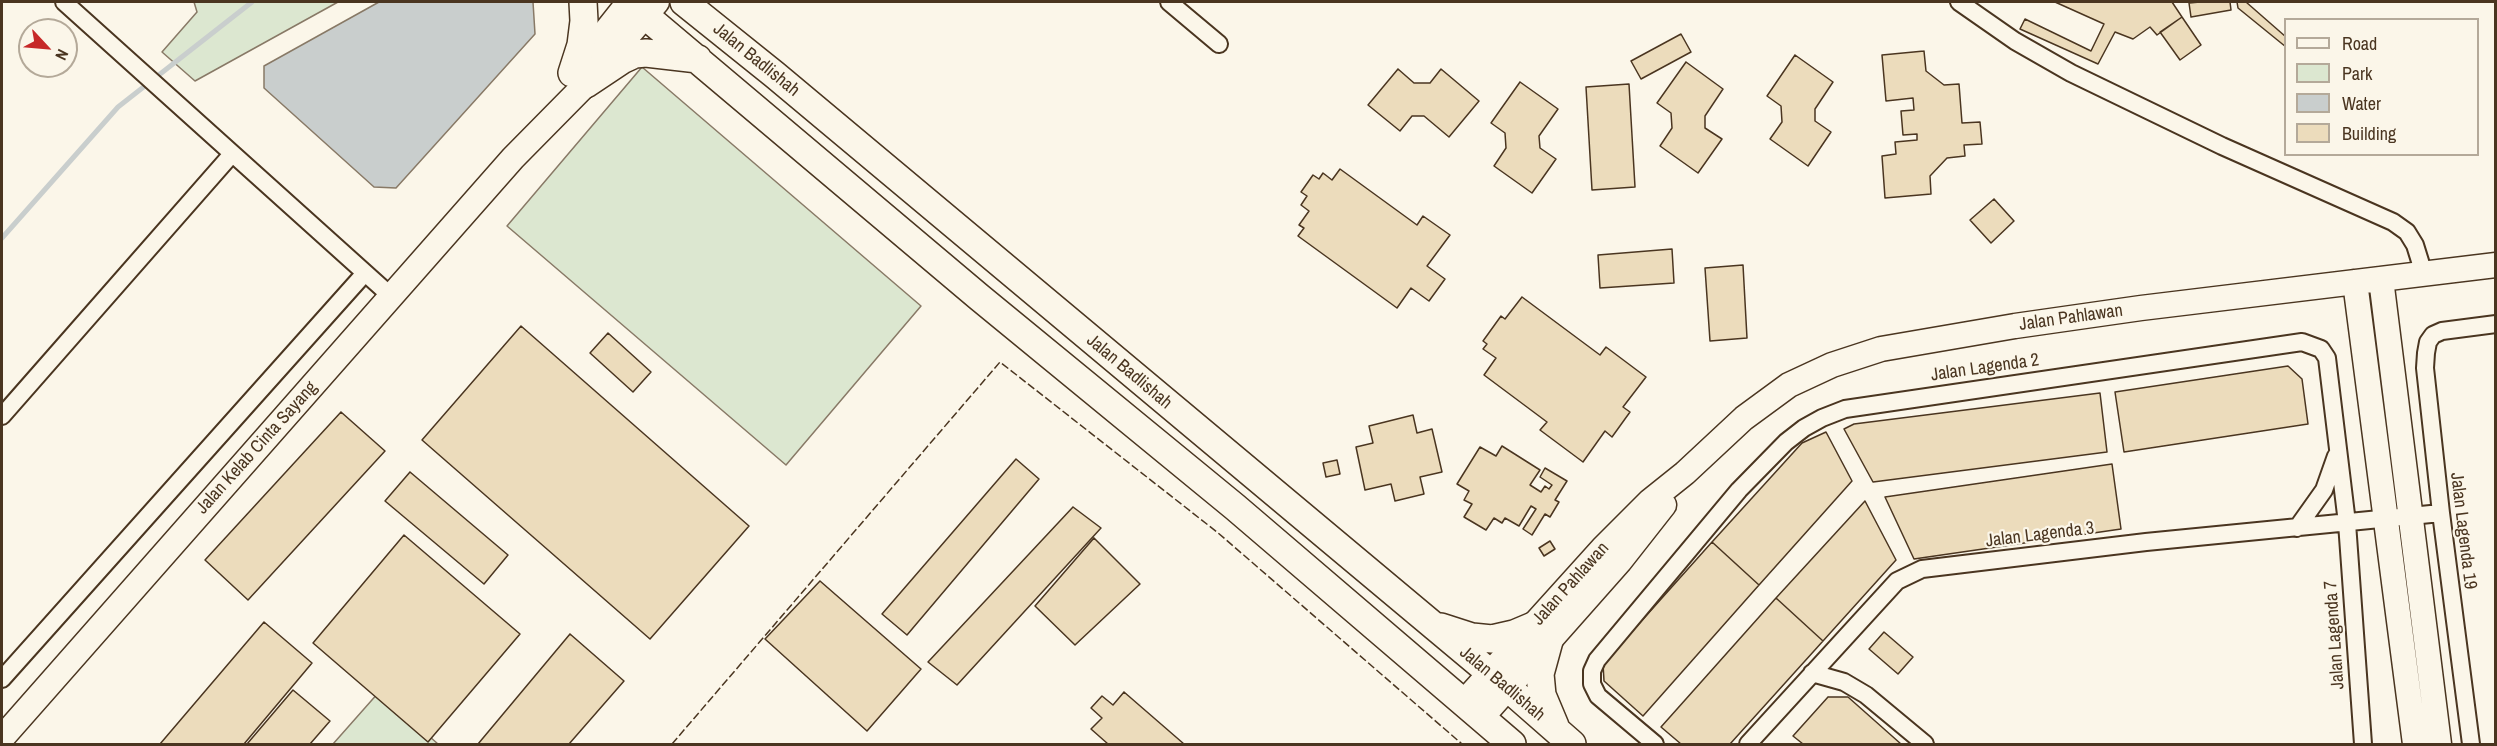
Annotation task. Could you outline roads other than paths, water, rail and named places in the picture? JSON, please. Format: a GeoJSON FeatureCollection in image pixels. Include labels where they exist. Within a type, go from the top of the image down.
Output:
{"type":"FeatureCollection","features":[{"type":"Feature","properties":{"kind":"main road"},"geometry":{"type":"LineString","coordinates":[[583,2],[584,21],[579,79],[635,54],[646,52],[698,58]]}},
{"type":"Feature","properties":{"kind":"main road","name":"Jalan Badlishah"},"geometry":{"type":"LineString","coordinates":[[684,2],[1432,624],[1566,739]]}},
{"type":"Feature","properties":{"kind":"main road","name":"Jalan Badlishah"},"geometry":{"type":"LineString","coordinates":[[640,5],[698,58],[979,297],[1227,500],[1512,744]]}},
{"type":"Feature","properties":{"kind":"main road"},"geometry":{"type":"LineString","coordinates":[[1432,624],[1472,637],[1492,639],[1514,634],[1541,634],[1542,696],[1549,715],[1566,739]]}},
{"type":"Feature","properties":{"kind":"street"},"geometry":{"type":"LineString","coordinates":[[64,2],[392,297]]}},
{"type":"Feature","properties":{"kind":"street"},"geometry":{"type":"LineString","coordinates":[[1169,2],[1219,44]]}},
{"type":"Feature","properties":{"kind":"street"},"geometry":{"type":"LineString","coordinates":[[1959,2],[2015,41],[2071,73],[2222,146],[2393,222],[2407,232],[2415,244],[2424,273]]}},
{"type":"Feature","properties":{"kind":"street","name":"Jalan Kelab Cinta Sayang"},"geometry":{"type":"LineString","coordinates":[[5,728],[392,297],[513,158],[640,5]]}},
{"type":"Feature","properties":{"kind":"street"},"geometry":{"type":"LineString","coordinates":[[2,416],[232,154]]}},
{"type":"Feature","properties":{"kind":"street","name":"Jalan Pahlawan"},"geometry":{"type":"LineString","coordinates":[[1473,710],[1541,634],[1620,561],[1660,511],[1685,473],[1701,456],[1744,418],[1789,386],[1832,364],[1881,349],[2141,308],[2496,265]]}},
{"type":"Feature","properties":{"kind":"street"},"geometry":{"type":"LineString","coordinates":[[2,679],[364,273]]}},
{"type":"Feature","properties":{"kind":"street"},"geometry":{"type":"LineString","coordinates":[[2381,279],[2439,744]]}},
{"type":"Feature","properties":{"kind":"street"},"geometry":{"type":"LineString","coordinates":[[2355,282],[2415,744]]}},
{"type":"Feature","properties":{"kind":"street","name":"Jalan Lagenda 19"},"geometry":{"type":"LineString","coordinates":[[2471,744],[2425,368],[2428,342],[2433,335],[2442,331],[2496,324]]}},
{"type":"Feature","properties":{"kind":"street","name":"Jalan Lagenda 2"},"geometry":{"type":"LineString","coordinates":[[1655,744],[1598,696],[1592,684],[1592,671],[1606,647],[1747,482],[1786,442],[1804,428],[1845,409],[2302,342],[2321,349],[2327,358],[2347,523]]}},
{"type":"Feature","properties":{"kind":"street"},"geometry":{"type":"LineString","coordinates":[[2297,528],[2324,490],[2338,449]]}},
{"type":"Feature","properties":{"kind":"street","name":"Jalan Lagenda 3"},"geometry":{"type":"LineString","coordinates":[[1748,744],[1898,581],[1922,569],[2127,544],[2441,513]]}},
{"type":"Feature","properties":{"kind":"street","name":"Jalan Lagenda 7"},"geometry":{"type":"LineString","coordinates":[[2347,523],[2363,744]]}},
{"type":"Feature","properties":{"kind":"street"},"geometry":{"type":"LineString","coordinates":[[1812,673],[1844,682],[1866,695],[1925,744]]}},
{"type":"Feature","properties":{"kind":"water"},"geometry":{"type":"Polygon","coordinates":[[[379,2],[533,2],[535,34],[396,188],[374,187],[264,88],[264,66],[379,2]]]}},
{"type":"Feature","properties":{"kind":"waterway"},"geometry":{"type":"LineString","coordinates":[[2,238],[118,107],[252,2]]}}]}
